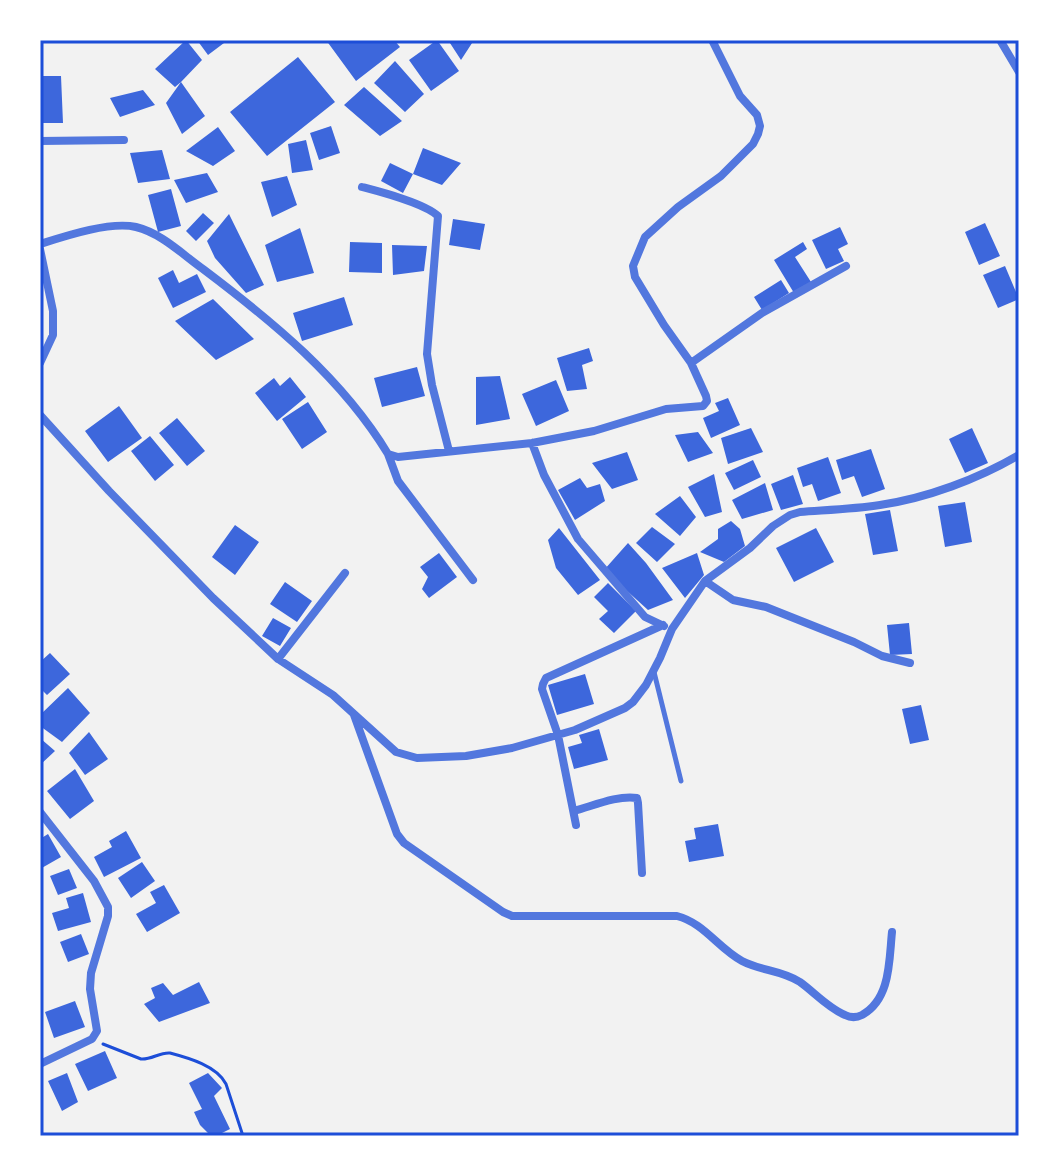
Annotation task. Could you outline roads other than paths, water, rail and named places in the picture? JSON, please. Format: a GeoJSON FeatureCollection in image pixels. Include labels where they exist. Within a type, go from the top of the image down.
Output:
{"type":"FeatureCollection","features":[{"type":"Feature","properties":{"kind":"street"},"geometry":{"type":"LineString","coordinates":[[388,454],[404,457],[532,443],[594,431],[666,409],[703,406],[707,401],[691,363],[635,277],[633,266],[645,237],[678,207],[721,176],[753,144],[758,134],[760,126],[757,115],[740,96],[712,40]]}},
{"type":"Feature","properties":{"kind":"street"},"geometry":{"type":"LineString","coordinates":[[1000,40],[1019,72]]}},
{"type":"Feature","properties":{"kind":"street"},"geometry":{"type":"LineString","coordinates":[[40,141],[124,140]]}},
{"type":"Feature","properties":{"kind":"street"},"geometry":{"type":"LineString","coordinates":[[362,187],[420,206],[438,216],[427,354],[449,451]]}},
{"type":"Feature","properties":{"kind":"street"},"geometry":{"type":"LineString","coordinates":[[40,363],[53,335],[53,311],[40,247],[77,232],[127,225],[161,238],[261,312],[332,381],[375,433],[388,454],[398,481],[473,580]]}},
{"type":"Feature","properties":{"kind":"street"},"geometry":{"type":"LineString","coordinates":[[691,363],[762,313],[846,266]]}},
{"type":"Feature","properties":{"kind":"street"},"geometry":{"type":"LineString","coordinates":[[40,415],[213,598],[278,659],[333,695],[396,752],[417,758],[493,752],[575,730],[625,708],[639,695],[654,671],[668,627],[705,581],[790,515],[912,499],[962,482],[1019,455]]}},
{"type":"Feature","properties":{"kind":"street"},"geometry":{"type":"LineString","coordinates":[[532,443],[544,475],[578,539],[645,617],[668,627]]}},
{"type":"Feature","properties":{"kind":"street"},"geometry":{"type":"LineString","coordinates":[[278,659],[345,573]]}},
{"type":"Feature","properties":{"kind":"street"},"geometry":{"type":"LineString","coordinates":[[705,581],[733,600],[766,607],[882,656],[910,663]]}},
{"type":"Feature","properties":{"kind":"street"},"geometry":{"type":"LineString","coordinates":[[576,825],[558,735],[542,689],[546,678],[668,627]]}},
{"type":"Feature","properties":{"kind":"street"},"geometry":{"type":"LineString","coordinates":[[354,714],[397,834],[404,843],[512,916],[677,916],[690,920],[740,960],[785,973],[839,1012],[857,1018],[868,1012],[883,992],[888,976],[892,932]]}},
{"type":"Feature","properties":{"kind":"street"},"geometry":{"type":"LineString","coordinates":[[574,811],[612,800],[637,798],[642,873]]}},
{"type":"Feature","properties":{"kind":"street"},"geometry":{"type":"LineString","coordinates":[[40,812],[94,881],[108,907],[91,973],[90,989],[97,1031],[92,1039],[40,1064]]}},
{"type":"Feature","properties":{"kind":"lane"},"geometry":{"type":"LineString","coordinates":[[654,671],[681,781]]}}]}
